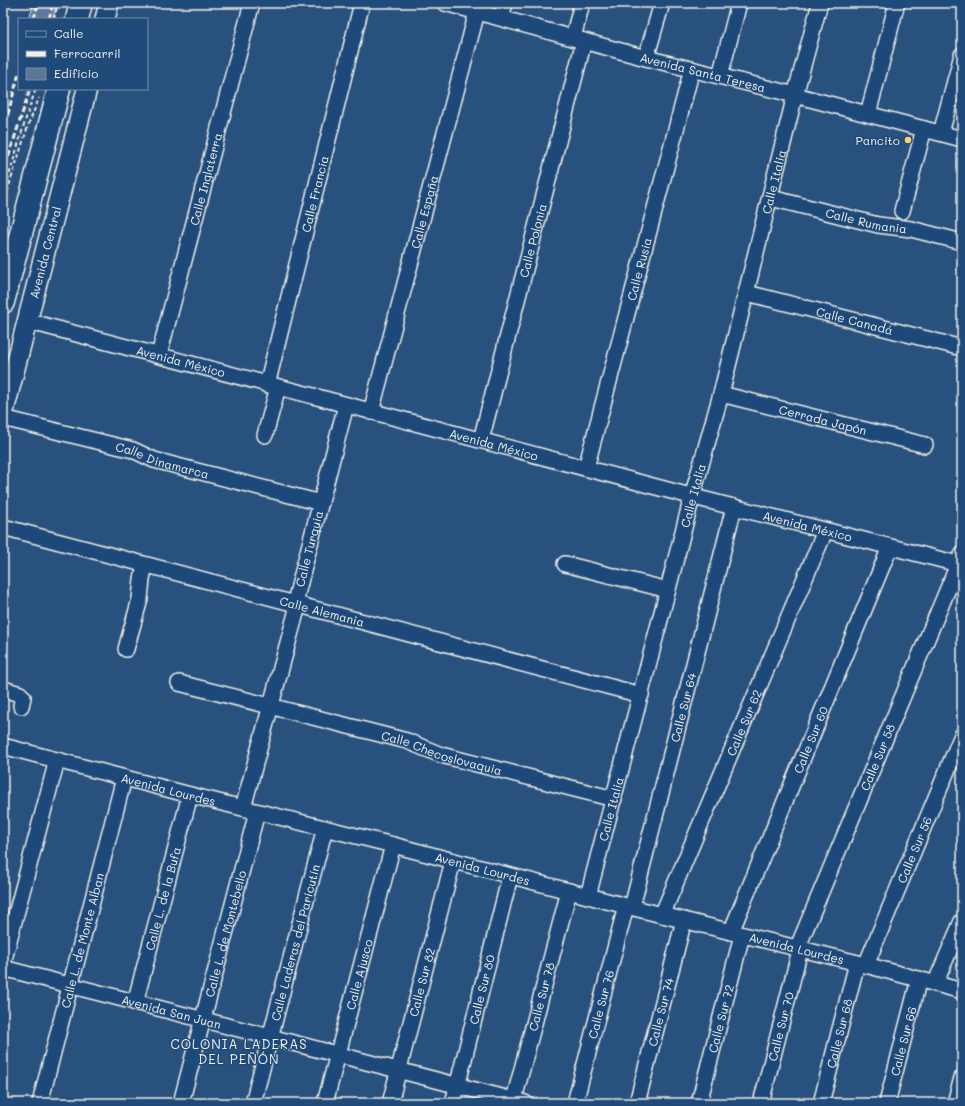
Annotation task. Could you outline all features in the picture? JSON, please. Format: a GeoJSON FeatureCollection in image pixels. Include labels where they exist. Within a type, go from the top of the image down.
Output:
{"type":"FeatureCollection","features":[{"type":"Feature","properties":{"kind":"highway"},"geometry":{"type":"LineString","coordinates":[[77,18],[81,3]]}},
{"type":"Feature","properties":{"kind":"highway"},"geometry":{"type":"LineString","coordinates":[[3,302],[49,93]]}},
{"type":"Feature","properties":{"kind":"main road"},"geometry":{"type":"LineString","coordinates":[[105,18],[109,3]]}},
{"type":"Feature","properties":{"kind":"main road","name":"Avenida Central"},"geometry":{"type":"LineString","coordinates":[[3,415],[87,90]]}},
{"type":"Feature","properties":{"kind":"street","name":"Calle Inglaterra"},"geometry":{"type":"LineString","coordinates":[[159,355],[252,3]]}},
{"type":"Feature","properties":{"kind":"street","name":"Calle Francia"},"geometry":{"type":"LineString","coordinates":[[265,435],[272,386],[362,3]]}},
{"type":"Feature","properties":{"kind":"street","name":"Avenida Santa Teresa"},"geometry":{"type":"LineString","coordinates":[[445,3],[646,58],[962,139]]}},
{"type":"Feature","properties":{"kind":"street"},"geometry":{"type":"LineString","coordinates":[[501,18],[504,3]]}},
{"type":"Feature","properties":{"kind":"street","name":"Calle Polonia"},"geometry":{"type":"LineString","coordinates":[[481,440],[578,39],[582,3]]}},
{"type":"Feature","properties":{"kind":"street"},"geometry":{"type":"LineString","coordinates":[[646,58],[662,3]]}},
{"type":"Feature","properties":{"kind":"street"},"geometry":{"type":"LineString","coordinates":[[720,76],[739,3]]}},
{"type":"Feature","properties":{"kind":"street","name":"Calle Italia"},"geometry":{"type":"LineString","coordinates":[[588,896],[642,695],[692,497],[721,394],[771,198],[795,95],[820,3]]}},
{"type":"Feature","properties":{"kind":"street"},"geometry":{"type":"LineString","coordinates":[[868,114],[898,3]]}},
{"type":"Feature","properties":{"kind":"street","name":"Calle España"},"geometry":{"type":"LineString","coordinates":[[371,412],[477,12]]}},
{"type":"Feature","properties":{"kind":"street"},"geometry":{"type":"LineString","coordinates":[[940,133],[962,55]]}},
{"type":"Feature","properties":{"kind":"street","name":"Calle Rusia"},"geometry":{"type":"LineString","coordinates":[[586,468],[692,69]]}},
{"type":"Feature","properties":{"kind":"street"},"geometry":{"type":"LineString","coordinates":[[902,211],[924,129]]}},
{"type":"Feature","properties":{"kind":"street","name":"Calle Rumania"},"geometry":{"type":"LineString","coordinates":[[771,198],[878,225],[911,229],[962,242]]}},
{"type":"Feature","properties":{"kind":"street","name":"Calle Canadá"},"geometry":{"type":"LineString","coordinates":[[747,293],[962,348]]}},
{"type":"Feature","properties":{"kind":"street","name":"Avenida México"},"geometry":{"type":"LineString","coordinates":[[27,321],[692,497],[890,547],[961,562]]}},
{"type":"Feature","properties":{"kind":"street","name":"Cerrada Japón"},"geometry":{"type":"LineString","coordinates":[[721,394],[925,445]]}},
{"type":"Feature","properties":{"kind":"street","name":"Calle Turquia"},"geometry":{"type":"LineString","coordinates":[[250,810],[270,706],[296,613],[297,594],[346,405]]}},
{"type":"Feature","properties":{"kind":"street","name":"Calle Dinamarca"},"geometry":{"type":"LineString","coordinates":[[3,418],[133,450],[154,460],[320,503]]}},
{"type":"Feature","properties":{"kind":"street","name":"Calle Sur 64"},"geometry":{"type":"LineString","coordinates":[[629,907],[734,507]]}},
{"type":"Feature","properties":{"kind":"street","name":"Calle Alemania"},"geometry":{"type":"LineString","coordinates":[[3,527],[145,565],[297,603],[642,695]]}},
{"type":"Feature","properties":{"kind":"street","name":"Calle Sur 62"},"geometry":{"type":"LineString","coordinates":[[662,915],[825,531]]}},
{"type":"Feature","properties":{"kind":"street","name":"Calle Sur 60"},"geometry":{"type":"LineString","coordinates":[[736,934],[890,547]]}},
{"type":"Feature","properties":{"kind":"street","name":"Calle Sur 58"},"geometry":{"type":"LineString","coordinates":[[799,949],[961,562]]}},
{"type":"Feature","properties":{"kind":"street"},"geometry":{"type":"LineString","coordinates":[[565,564],[668,590]]}},
{"type":"Feature","properties":{"kind":"street"},"geometry":{"type":"LineString","coordinates":[[126,649],[140,598],[145,565]]}},
{"type":"Feature","properties":{"kind":"street","name":"Calle Checoslovaquia"},"geometry":{"type":"LineString","coordinates":[[179,682],[407,741],[441,755],[614,799]]}},
{"type":"Feature","properties":{"kind":"street"},"geometry":{"type":"LineString","coordinates":[[4,691],[21,694],[23,697],[22,706]]}},
{"type":"Feature","properties":{"kind":"street","name":"Calle Sur 56"},"geometry":{"type":"LineString","coordinates":[[862,964],[962,735]]}},
{"type":"Feature","properties":{"kind":"street","name":"Avenida Lourdes"},"geometry":{"type":"LineString","coordinates":[[3,746],[190,795],[393,845],[629,907],[862,964],[962,991]]}},
{"type":"Feature","properties":{"kind":"street"},"geometry":{"type":"LineString","coordinates":[[3,963],[57,760]]}},
{"type":"Feature","properties":{"kind":"street","name":"Calle L. de Monte Alban"},"geometry":{"type":"LineString","coordinates":[[40,1103],[124,778]]}},
{"type":"Feature","properties":{"kind":"street","name":"Calle L. de la Bufa"},"geometry":{"type":"LineString","coordinates":[[135,1002],[190,795]]}},
{"type":"Feature","properties":{"kind":"street","name":"Calle L. de Montebello"},"geometry":{"type":"LineString","coordinates":[[181,1103],[202,1020],[250,810]]}},
{"type":"Feature","properties":{"kind":"street","name":"Calle Laderas del Paricutín"},"geometry":{"type":"LineString","coordinates":[[253,1103],[325,828]]}},
{"type":"Feature","properties":{"kind":"street","name":"Calle Ajusco"},"geometry":{"type":"LineString","coordinates":[[325,1103],[339,1055],[393,845]]}},
{"type":"Feature","properties":{"kind":"street","name":"Calle Sur 82"},"geometry":{"type":"LineString","coordinates":[[390,1103],[453,861]]}},
{"type":"Feature","properties":{"kind":"street","name":"Calle Sur 80"},"geometry":{"type":"LineString","coordinates":[[453,1103],[510,876]]}},
{"type":"Feature","properties":{"kind":"street","name":"Calle Sur 78"},"geometry":{"type":"LineString","coordinates":[[517,1102],[569,891]]}},
{"type":"Feature","properties":{"kind":"street","name":"Calle Sur 76"},"geometry":{"type":"LineString","coordinates":[[575,1103],[629,907]]}},
{"type":"Feature","properties":{"kind":"street","name":"Calle Sur 74"},"geometry":{"type":"LineString","coordinates":[[637,1103],[684,920]]}},
{"type":"Feature","properties":{"kind":"street"},"geometry":{"type":"LineString","coordinates":[[935,984],[962,921]]}},
{"type":"Feature","properties":{"kind":"street","name":"Calle Sur 72"},"geometry":{"type":"LineString","coordinates":[[699,1103],[736,934]]}},
{"type":"Feature","properties":{"kind":"street","name":"Calle Sur 70"},"geometry":{"type":"LineString","coordinates":[[760,1103],[799,949]]}},
{"type":"Feature","properties":{"kind":"street","name":"Calle Sur 68"},"geometry":{"type":"LineString","coordinates":[[821,1103],[862,964]]}},
{"type":"Feature","properties":{"kind":"street","name":"Avenida San Juan"},"geometry":{"type":"LineString","coordinates":[[3,968],[270,1038],[458,1085],[517,1102]]}},
{"type":"Feature","properties":{"kind":"street","name":"Calle Sur 66"},"geometry":{"type":"LineString","coordinates":[[887,1103],[919,979]]}},
{"type":"Feature","properties":{"kind":"street"},"geometry":{"type":"LineString","coordinates":[[955,1103],[962,1078]]}},
{"type":"Feature","properties":{"kind":"path"},"geometry":{"type":"LineString","coordinates":[[54,18],[58,3]]}},
{"type":"Feature","properties":{"kind":"path"},"geometry":{"type":"LineString","coordinates":[[3,194],[36,90]]}},
{"type":"Feature","properties":{"kind":"path"},"geometry":{"type":"LineString","coordinates":[[3,205],[28,126],[49,93]]}},
{"type":"Feature","properties":{"kind":"building"},"geometry":{"type":"Polygon","coordinates":[[[34,3],[57,3],[53,18],[29,18],[34,3]]]}},
{"type":"Feature","properties":{"kind":"railway"},"geometry":{"type":"LineString","coordinates":[[34,18],[38,3]]}},
{"type":"Feature","properties":{"kind":"railway"},"geometry":{"type":"LineString","coordinates":[[49,18],[53,3]]}},
{"type":"Feature","properties":{"kind":"railway"},"geometry":{"type":"LineString","coordinates":[[3,132],[18,77]]}},
{"type":"Feature","properties":{"kind":"railway"},"geometry":{"type":"LineString","coordinates":[[3,174],[30,90]]}},
{"type":"Feature","properties":{"kind":"place","name":"Pancito"},"geometry":{"type":"Point","coordinates":[908,140]}},
{"type":"Feature","properties":{"kind":"district","name":"COLONIA LADERAS DEL PEÑÓN"},"geometry":{"type":"Point","coordinates":[239,1050]}}]}
